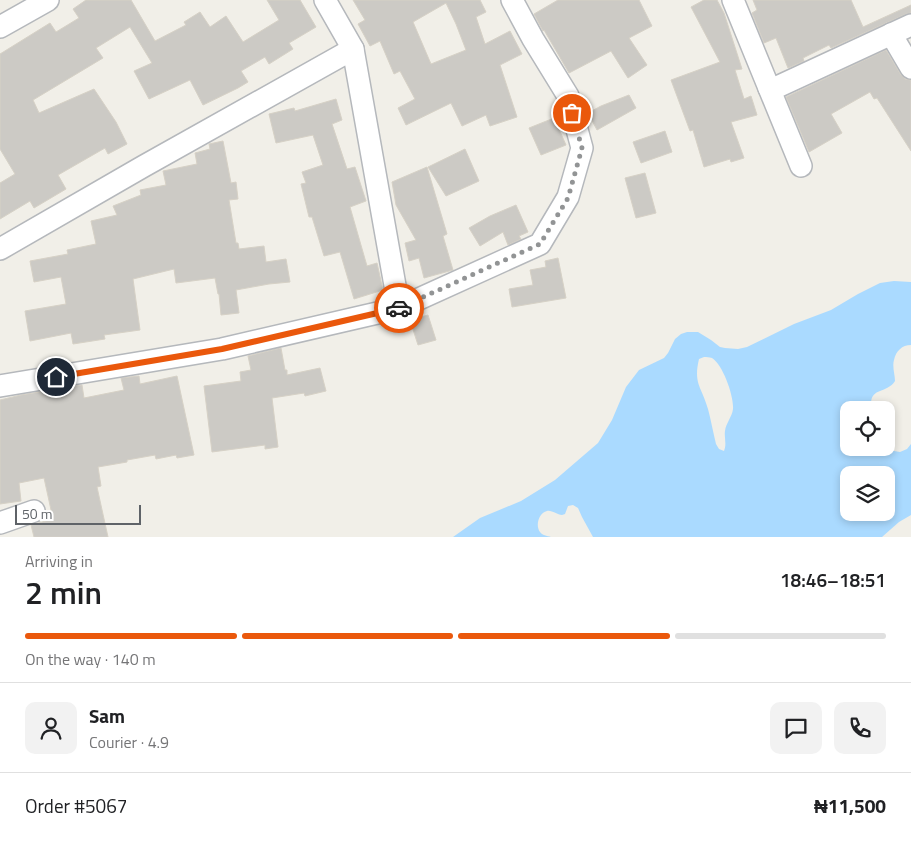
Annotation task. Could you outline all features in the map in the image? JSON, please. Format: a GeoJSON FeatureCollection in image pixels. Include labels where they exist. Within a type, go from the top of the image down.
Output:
{"type":"FeatureCollection","features":[{"type":"Feature","properties":{"kind":"street"},"geometry":{"type":"LineString","coordinates":[[0,27],[48,0]]}},
{"type":"Feature","properties":{"kind":"street"},"geometry":{"type":"LineString","coordinates":[[326,0],[352,48],[399,308]]}},
{"type":"Feature","properties":{"kind":"street"},"geometry":{"type":"LineString","coordinates":[[0,386],[222,349],[399,308],[540,244],[568,198],[582,148],[568,96],[533,39],[512,0]]}},
{"type":"Feature","properties":{"kind":"street"},"geometry":{"type":"LineString","coordinates":[[733,0],[801,166]]}},
{"type":"Feature","properties":{"kind":"street"},"geometry":{"type":"LineString","coordinates":[[769,88],[775,88],[911,25]]}},
{"type":"Feature","properties":{"kind":"street"},"geometry":{"type":"LineString","coordinates":[[891,34],[911,68]]}},
{"type":"Feature","properties":{"kind":"street"},"geometry":{"type":"LineString","coordinates":[[0,249],[352,48]]}},
{"type":"Feature","properties":{"kind":"street"},"geometry":{"type":"LineString","coordinates":[[0,523],[34,511]]}},
{"type":"Feature","properties":{"kind":"water"},"geometry":{"type":"Polygon","coordinates":[[[894,281],[911,282],[911,345],[902,347],[896,354],[893,365],[895,381],[887,388],[875,394],[871,401],[840,401],[840,456],[895,456],[895,451],[900,452],[907,449],[911,444],[911,515],[899,522],[882,537],[593,537],[578,508],[573,505],[568,506],[565,514],[562,515],[551,511],[542,514],[538,523],[540,532],[551,537],[453,537],[480,518],[521,501],[555,480],[598,443],[612,420],[626,387],[639,370],[664,358],[675,339],[681,334],[698,332],[720,347],[738,349],[747,347],[794,324],[831,310],[880,283],[894,281]],[[704,357],[699,359],[697,374],[716,444],[719,449],[724,451],[726,428],[733,409],[733,403],[727,381],[720,367],[712,358],[704,357]]]}},
{"type":"Feature","properties":{"kind":"building"},"geometry":{"type":"Polygon","coordinates":[[[86,0],[131,0],[155,41],[186,25],[184,22],[200,12],[210,27],[226,16],[243,42],[279,20],[267,0],[300,0],[316,27],[289,43],[293,49],[269,64],[265,57],[241,71],[248,82],[203,105],[190,80],[149,99],[134,71],[152,63],[130,27],[96,48],[103,58],[33,100],[39,113],[94,89],[116,122],[127,144],[108,154],[105,148],[58,175],[66,189],[34,208],[30,201],[0,219],[0,183],[15,174],[0,149],[0,54],[50,23],[56,32],[79,18],[73,9],[86,0]]]}},
{"type":"Feature","properties":{"kind":"building"},"geometry":{"type":"Polygon","coordinates":[[[353,0],[480,0],[486,12],[476,17],[485,44],[510,31],[522,54],[500,65],[517,117],[490,126],[486,115],[462,126],[451,103],[406,125],[398,108],[415,99],[400,71],[394,74],[380,41],[370,46],[358,24],[365,20],[353,0]],[[446,3],[413,22],[431,64],[466,50],[446,3]]]}},
{"type":"Feature","properties":{"kind":"building"},"geometry":{"type":"Polygon","coordinates":[[[558,0],[639,0],[652,26],[629,38],[647,65],[628,78],[611,51],[569,73],[534,14],[558,0]]]}},
{"type":"Feature","properties":{"kind":"building"},"geometry":{"type":"Polygon","coordinates":[[[704,0],[717,0],[724,13],[742,69],[735,70],[744,99],[751,96],[757,115],[731,122],[744,158],[731,162],[730,159],[704,167],[693,130],[690,131],[671,80],[720,62],[691,7],[704,0]]]}},
{"type":"Feature","properties":{"kind":"building"},"geometry":{"type":"Polygon","coordinates":[[[753,0],[851,0],[863,27],[911,5],[911,13],[831,48],[829,45],[803,58],[804,61],[788,68],[776,38],[764,43],[752,13],[757,10],[753,0]]]}},
{"type":"Feature","properties":{"kind":"building"},"geometry":{"type":"Polygon","coordinates":[[[886,50],[901,75],[905,79],[911,80],[911,151],[877,98],[874,99],[870,92],[831,114],[842,133],[809,152],[786,97],[886,50]]]}},
{"type":"Feature","properties":{"kind":"building"},"geometry":{"type":"Polygon","coordinates":[[[629,95],[636,108],[597,130],[588,113],[629,95]]]}},
{"type":"Feature","properties":{"kind":"building"},"geometry":{"type":"Polygon","coordinates":[[[336,99],[342,120],[332,124],[347,169],[355,167],[366,201],[350,207],[367,266],[377,263],[383,290],[354,299],[340,252],[324,256],[312,217],[309,217],[301,184],[306,183],[302,172],[323,165],[313,135],[276,143],[269,114],[294,108],[295,111],[336,99]]]}},
{"type":"Feature","properties":{"kind":"building"},"geometry":{"type":"Polygon","coordinates":[[[554,118],[566,145],[541,155],[529,128],[554,118]]]}},
{"type":"Feature","properties":{"kind":"building"},"geometry":{"type":"Polygon","coordinates":[[[665,131],[672,152],[641,163],[633,142],[665,131]]]}},
{"type":"Feature","properties":{"kind":"building"},"geometry":{"type":"Polygon","coordinates":[[[223,141],[231,183],[236,182],[238,199],[229,200],[236,243],[238,243],[239,249],[264,246],[266,262],[286,259],[290,282],[236,290],[239,313],[221,315],[215,278],[176,283],[174,269],[133,279],[140,330],[104,335],[105,339],[73,344],[71,333],[30,341],[25,311],[66,304],[61,277],[34,282],[30,261],[68,254],[67,250],[96,244],[91,221],[117,215],[113,206],[141,195],[140,190],[166,185],[163,171],[197,164],[195,153],[210,149],[209,144],[223,141]]]}},
{"type":"Feature","properties":{"kind":"building"},"geometry":{"type":"Polygon","coordinates":[[[465,149],[479,181],[446,196],[428,167],[465,149]]]}},
{"type":"Feature","properties":{"kind":"building"},"geometry":{"type":"Polygon","coordinates":[[[427,167],[447,234],[443,236],[453,270],[424,278],[419,258],[409,261],[405,243],[416,240],[396,205],[392,182],[427,167]]]}},
{"type":"Feature","properties":{"kind":"building"},"geometry":{"type":"Polygon","coordinates":[[[645,173],[656,213],[636,218],[625,178],[645,173]]]}},
{"type":"Feature","properties":{"kind":"building"},"geometry":{"type":"Polygon","coordinates":[[[516,205],[528,232],[519,236],[521,239],[508,245],[503,232],[480,246],[469,228],[490,216],[516,205]]]}},
{"type":"Feature","properties":{"kind":"building"},"geometry":{"type":"Polygon","coordinates":[[[558,258],[566,298],[512,307],[509,289],[533,285],[530,270],[546,267],[545,261],[558,258]]]}},
{"type":"Feature","properties":{"kind":"building"},"geometry":{"type":"Polygon","coordinates":[[[428,315],[436,340],[418,345],[410,320],[428,315]]]}},
{"type":"Feature","properties":{"kind":"building"},"geometry":{"type":"Polygon","coordinates":[[[281,348],[287,375],[320,368],[326,391],[305,396],[304,393],[272,398],[278,447],[265,449],[265,445],[212,452],[204,386],[241,381],[240,372],[251,370],[248,356],[281,348]]]}},
{"type":"Feature","properties":{"kind":"building"},"geometry":{"type":"Polygon","coordinates":[[[139,376],[140,384],[177,376],[194,455],[177,458],[176,455],[156,459],[155,455],[98,467],[101,486],[97,487],[108,537],[34,537],[31,525],[53,519],[44,478],[19,483],[21,501],[0,504],[0,400],[82,385],[84,398],[124,390],[121,378],[139,376]]]}},
{"type":"Feature","properties":{"kind":"way so far"},"geometry":{"type":"LineString","coordinates":[[399,308],[540,244],[568,198],[582,148],[572,113]]}},
{"type":"Feature","properties":{"kind":"route"},"geometry":{"type":"LineString","coordinates":[[56,377],[222,349],[399,308]]}}]}
